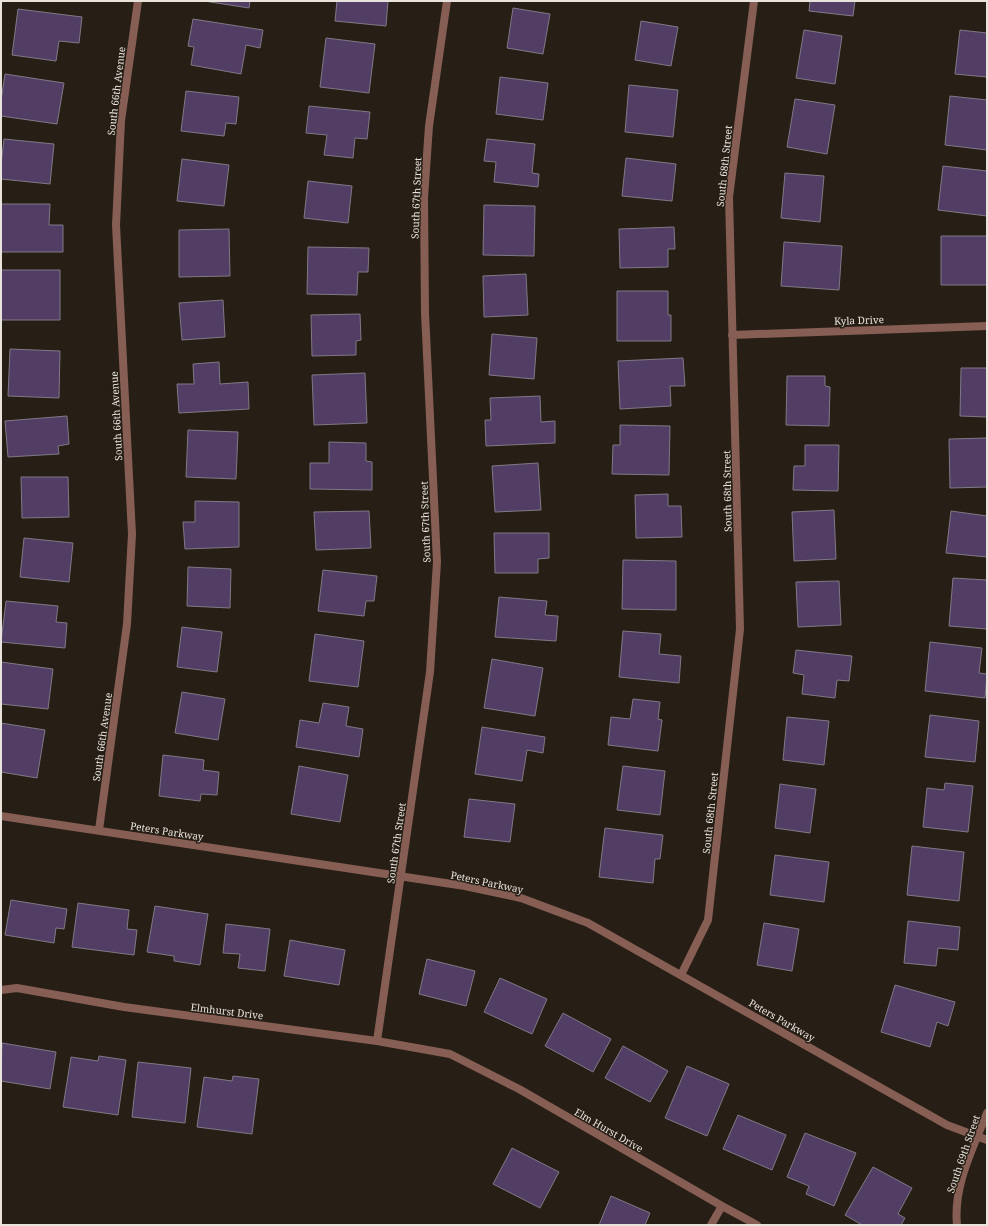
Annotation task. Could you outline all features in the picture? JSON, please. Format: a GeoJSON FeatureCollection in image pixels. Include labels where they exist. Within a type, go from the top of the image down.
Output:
{"type":"FeatureCollection","features":[{"type":"Feature","properties":{"kind":"street","name":"South 66th Avenue"},"geometry":{"type":"LineString","coordinates":[[100,830],[127,624],[132,534],[116,225],[121,121],[138,1]]}},
{"type":"Feature","properties":{"kind":"street","name":"South 67th Street"},"geometry":{"type":"LineString","coordinates":[[377,1041],[430,672],[437,562],[425,313],[424,198],[429,126],[447,1]]}},
{"type":"Feature","properties":{"kind":"street","name":"South 68th Street"},"geometry":{"type":"LineString","coordinates":[[681,975],[708,920],[740,629],[728,197],[754,1]]}},
{"type":"Feature","properties":{"kind":"street","name":"Kyla Drive"},"geometry":{"type":"LineString","coordinates":[[732,335],[987,326]]}},
{"type":"Feature","properties":{"kind":"street","name":"Peters Parkway"},"geometry":{"type":"LineString","coordinates":[[1,816],[465,886],[521,898],[588,923],[947,1125],[987,1140]]}},
{"type":"Feature","properties":{"kind":"street","name":"Elmhurst Drive"},"geometry":{"type":"LineString","coordinates":[[1,990],[18,988],[124,1007],[377,1041],[450,1054]]}},
{"type":"Feature","properties":{"kind":"street","name":"Elm Hurst Drive"},"geometry":{"type":"LineString","coordinates":[[450,1054],[519,1089],[757,1225]]}},
{"type":"Feature","properties":{"kind":"street","name":"South 69th Street"},"geometry":{"type":"LineString","coordinates":[[957,1225],[957,1198],[977,1137],[987,1113]]}},
{"type":"Feature","properties":{"kind":"street"},"geometry":{"type":"LineString","coordinates":[[711,1225],[722,1206]]}},
{"type":"Feature","properties":{"kind":"building"},"geometry":{"type":"Polygon","coordinates":[[[204,1],[250,1],[249,8],[204,1]]]}},
{"type":"Feature","properties":{"kind":"building"},"geometry":{"type":"Polygon","coordinates":[[[337,1],[388,1],[386,26],[335,21],[337,1]]]}},
{"type":"Feature","properties":{"kind":"building"},"geometry":{"type":"Polygon","coordinates":[[[810,1],[855,1],[853,16],[809,11],[810,1]]]}},
{"type":"Feature","properties":{"kind":"building"},"geometry":{"type":"Polygon","coordinates":[[[513,8],[550,14],[543,54],[507,48],[513,8]]]}},
{"type":"Feature","properties":{"kind":"building"},"geometry":{"type":"Polygon","coordinates":[[[18,9],[82,17],[79,43],[59,41],[56,61],[12,55],[18,9]]]}},
{"type":"Feature","properties":{"kind":"building"},"geometry":{"type":"Polygon","coordinates":[[[193,19],[263,30],[260,48],[246,45],[241,74],[191,65],[194,47],[188,46],[193,19]]]}},
{"type":"Feature","properties":{"kind":"building"},"geometry":{"type":"Polygon","coordinates":[[[641,21],[678,27],[671,66],[635,60],[641,21]]]}},
{"type":"Feature","properties":{"kind":"building"},"geometry":{"type":"Polygon","coordinates":[[[804,30],[842,36],[835,84],[796,78],[804,30]]]}},
{"type":"Feature","properties":{"kind":"building"},"geometry":{"type":"Polygon","coordinates":[[[960,30],[987,33],[987,77],[955,74],[960,30]]]}},
{"type":"Feature","properties":{"kind":"building"},"geometry":{"type":"Polygon","coordinates":[[[326,38],[375,44],[369,93],[320,87],[326,38]]]}},
{"type":"Feature","properties":{"kind":"building"},"geometry":{"type":"Polygon","coordinates":[[[5,74],[64,83],[57,124],[1,116],[1,101],[5,74]]]}},
{"type":"Feature","properties":{"kind":"building"},"geometry":{"type":"Polygon","coordinates":[[[500,77],[548,83],[543,120],[496,114],[500,77]]]}},
{"type":"Feature","properties":{"kind":"building"},"geometry":{"type":"Polygon","coordinates":[[[629,85],[678,90],[673,137],[625,132],[629,85]]]}},
{"type":"Feature","properties":{"kind":"building"},"geometry":{"type":"Polygon","coordinates":[[[186,91],[239,97],[236,124],[226,123],[224,136],[181,131],[186,91]]]}},
{"type":"Feature","properties":{"kind":"building"},"geometry":{"type":"Polygon","coordinates":[[[950,96],[987,100],[987,150],[945,145],[950,96]]]}},
{"type":"Feature","properties":{"kind":"building"},"geometry":{"type":"Polygon","coordinates":[[[795,99],[835,105],[827,154],[787,147],[795,99]]]}},
{"type":"Feature","properties":{"kind":"building"},"geometry":{"type":"Polygon","coordinates":[[[309,106],[370,112],[367,139],[355,138],[353,158],[324,155],[327,135],[306,133],[309,106]]]}},
{"type":"Feature","properties":{"kind":"building"},"geometry":{"type":"Polygon","coordinates":[[[4,139],[54,144],[50,184],[1,179],[4,139]]]}},
{"type":"Feature","properties":{"kind":"building"},"geometry":{"type":"Polygon","coordinates":[[[487,139],[535,144],[532,173],[539,174],[538,187],[494,182],[496,162],[484,161],[487,139]]]}},
{"type":"Feature","properties":{"kind":"building"},"geometry":{"type":"Polygon","coordinates":[[[626,158],[676,164],[672,201],[622,196],[626,158]]]}},
{"type":"Feature","properties":{"kind":"building"},"geometry":{"type":"Polygon","coordinates":[[[182,159],[229,165],[224,206],[177,201],[182,159]]]}},
{"type":"Feature","properties":{"kind":"building"},"geometry":{"type":"Polygon","coordinates":[[[943,166],[987,171],[987,216],[938,210],[943,166]]]}},
{"type":"Feature","properties":{"kind":"building"},"geometry":{"type":"Polygon","coordinates":[[[785,173],[824,176],[820,222],[781,218],[785,173]]]}},
{"type":"Feature","properties":{"kind":"building"},"geometry":{"type":"Polygon","coordinates":[[[308,181],[352,186],[348,223],[304,218],[308,181]]]}},
{"type":"Feature","properties":{"kind":"building"},"geometry":{"type":"Polygon","coordinates":[[[1,204],[50,204],[49,225],[63,225],[63,252],[1,252],[1,204]]]}},
{"type":"Feature","properties":{"kind":"building"},"geometry":{"type":"Polygon","coordinates":[[[484,205],[535,206],[534,256],[483,255],[484,205]]]}},
{"type":"Feature","properties":{"kind":"building"},"geometry":{"type":"Polygon","coordinates":[[[674,227],[675,249],[668,249],[668,267],[620,268],[619,229],[674,227]]]}},
{"type":"Feature","properties":{"kind":"building"},"geometry":{"type":"Polygon","coordinates":[[[229,229],[230,276],[179,277],[179,230],[229,229]]]}},
{"type":"Feature","properties":{"kind":"building"},"geometry":{"type":"Polygon","coordinates":[[[941,236],[987,236],[987,285],[941,285],[941,236]]]}},
{"type":"Feature","properties":{"kind":"building"},"geometry":{"type":"Polygon","coordinates":[[[784,242],[842,246],[839,290],[781,286],[784,242]]]}},
{"type":"Feature","properties":{"kind":"building"},"geometry":{"type":"Polygon","coordinates":[[[308,247],[369,248],[368,272],[358,272],[357,295],[307,294],[308,247]]]}},
{"type":"Feature","properties":{"kind":"building"},"geometry":{"type":"Polygon","coordinates":[[[1,270],[60,270],[60,320],[1,320],[1,270]]]}},
{"type":"Feature","properties":{"kind":"building"},"geometry":{"type":"Polygon","coordinates":[[[526,274],[528,315],[484,317],[483,276],[526,274]]]}},
{"type":"Feature","properties":{"kind":"building"},"geometry":{"type":"Polygon","coordinates":[[[617,291],[668,291],[668,315],[671,315],[671,341],[617,341],[617,291]]]}},
{"type":"Feature","properties":{"kind":"building"},"geometry":{"type":"Polygon","coordinates":[[[223,300],[225,337],[182,340],[179,303],[223,300]]]}},
{"type":"Feature","properties":{"kind":"building"},"geometry":{"type":"Polygon","coordinates":[[[360,314],[361,340],[356,341],[356,355],[312,356],[311,315],[360,314]]]}},
{"type":"Feature","properties":{"kind":"building"},"geometry":{"type":"Polygon","coordinates":[[[492,334],[537,338],[534,379],[489,375],[492,334]]]}},
{"type":"Feature","properties":{"kind":"building"},"geometry":{"type":"Polygon","coordinates":[[[10,349],[60,351],[59,398],[8,396],[10,349]]]}},
{"type":"Feature","properties":{"kind":"building"},"geometry":{"type":"Polygon","coordinates":[[[683,358],[685,386],[670,386],[671,406],[620,409],[618,361],[683,358]]]}},
{"type":"Feature","properties":{"kind":"building"},"geometry":{"type":"Polygon","coordinates":[[[219,362],[220,384],[248,382],[249,409],[179,413],[177,384],[194,384],[193,364],[219,362]]]}},
{"type":"Feature","properties":{"kind":"building"},"geometry":{"type":"Polygon","coordinates":[[[961,368],[987,368],[987,417],[960,416],[961,368]]]}},
{"type":"Feature","properties":{"kind":"building"},"geometry":{"type":"Polygon","coordinates":[[[365,373],[367,423],[314,425],[312,375],[365,373]]]}},
{"type":"Feature","properties":{"kind":"building"},"geometry":{"type":"Polygon","coordinates":[[[787,376],[825,376],[825,386],[830,387],[829,426],[786,425],[787,376]]]}},
{"type":"Feature","properties":{"kind":"building"},"geometry":{"type":"Polygon","coordinates":[[[540,396],[541,422],[555,421],[555,443],[486,446],[485,420],[491,420],[490,398],[540,396]]]}},
{"type":"Feature","properties":{"kind":"building"},"geometry":{"type":"Polygon","coordinates":[[[67,416],[69,444],[58,446],[59,454],[8,457],[5,421],[67,416]]]}},
{"type":"Feature","properties":{"kind":"building"},"geometry":{"type":"Polygon","coordinates":[[[620,425],[670,426],[669,475],[612,474],[613,445],[620,445],[620,425]]]}},
{"type":"Feature","properties":{"kind":"building"},"geometry":{"type":"Polygon","coordinates":[[[188,430],[238,432],[236,479],[186,477],[188,430]]]}},
{"type":"Feature","properties":{"kind":"building"},"geometry":{"type":"Polygon","coordinates":[[[987,438],[987,487],[950,488],[949,439],[987,438]]]}},
{"type":"Feature","properties":{"kind":"building"},"geometry":{"type":"Polygon","coordinates":[[[329,442],[366,443],[366,461],[372,462],[372,490],[310,489],[310,463],[329,463],[329,442]]]}},
{"type":"Feature","properties":{"kind":"building"},"geometry":{"type":"Polygon","coordinates":[[[805,445],[839,445],[838,491],[793,490],[794,466],[805,466],[805,445]]]}},
{"type":"Feature","properties":{"kind":"building"},"geometry":{"type":"Polygon","coordinates":[[[538,463],[541,510],[495,512],[492,466],[538,463]]]}},
{"type":"Feature","properties":{"kind":"building"},"geometry":{"type":"Polygon","coordinates":[[[21,477],[68,477],[69,517],[22,518],[21,477]]]}},
{"type":"Feature","properties":{"kind":"building"},"geometry":{"type":"Polygon","coordinates":[[[668,494],[668,506],[681,506],[682,537],[636,538],[635,495],[668,494]]]}},
{"type":"Feature","properties":{"kind":"building"},"geometry":{"type":"Polygon","coordinates":[[[195,501],[239,502],[239,547],[185,549],[183,522],[195,522],[195,501]]]}},
{"type":"Feature","properties":{"kind":"building"},"geometry":{"type":"Polygon","coordinates":[[[834,510],[836,559],[794,561],[792,512],[834,510]]]}},
{"type":"Feature","properties":{"kind":"building"},"geometry":{"type":"Polygon","coordinates":[[[369,511],[371,548],[316,550],[314,512],[369,511]]]}},
{"type":"Feature","properties":{"kind":"building"},"geometry":{"type":"Polygon","coordinates":[[[951,511],[987,516],[987,557],[946,553],[951,511]]]}},
{"type":"Feature","properties":{"kind":"building"},"geometry":{"type":"Polygon","coordinates":[[[494,533],[549,533],[549,558],[538,559],[538,573],[495,573],[494,533]]]}},
{"type":"Feature","properties":{"kind":"building"},"geometry":{"type":"Polygon","coordinates":[[[24,538],[73,543],[69,582],[20,577],[24,538]]]}},
{"type":"Feature","properties":{"kind":"building"},"geometry":{"type":"Polygon","coordinates":[[[623,560],[676,561],[676,610],[622,609],[623,560]]]}},
{"type":"Feature","properties":{"kind":"building"},"geometry":{"type":"Polygon","coordinates":[[[188,567],[231,569],[230,608],[187,606],[188,567]]]}},
{"type":"Feature","properties":{"kind":"building"},"geometry":{"type":"Polygon","coordinates":[[[323,570],[377,576],[374,601],[366,601],[364,616],[318,611],[323,570]]]}},
{"type":"Feature","properties":{"kind":"building"},"geometry":{"type":"Polygon","coordinates":[[[953,578],[987,580],[987,629],[949,626],[953,578]]]}},
{"type":"Feature","properties":{"kind":"building"},"geometry":{"type":"Polygon","coordinates":[[[839,581],[841,625],[798,627],[796,582],[839,581]]]}},
{"type":"Feature","properties":{"kind":"building"},"geometry":{"type":"Polygon","coordinates":[[[499,597],[547,601],[545,615],[558,616],[556,641],[495,637],[499,597]]]}},
{"type":"Feature","properties":{"kind":"building"},"geometry":{"type":"Polygon","coordinates":[[[6,601],[58,606],[56,622],[67,623],[65,648],[1,642],[6,601]]]}},
{"type":"Feature","properties":{"kind":"building"},"geometry":{"type":"Polygon","coordinates":[[[182,627],[222,632],[217,672],[177,667],[182,627]]]}},
{"type":"Feature","properties":{"kind":"building"},"geometry":{"type":"Polygon","coordinates":[[[623,631],[661,634],[659,654],[681,656],[679,683],[619,677],[623,631]]]}},
{"type":"Feature","properties":{"kind":"building"},"geometry":{"type":"Polygon","coordinates":[[[315,634],[364,641],[358,687],[309,681],[315,634]]]}},
{"type":"Feature","properties":{"kind":"building"},"geometry":{"type":"Polygon","coordinates":[[[930,642],[982,648],[979,673],[987,674],[985,698],[925,691],[930,642]]]}},
{"type":"Feature","properties":{"kind":"building"},"geometry":{"type":"Polygon","coordinates":[[[796,650],[852,656],[849,681],[837,680],[835,698],[802,694],[804,675],[793,673],[796,650]]]}},
{"type":"Feature","properties":{"kind":"building"},"geometry":{"type":"Polygon","coordinates":[[[492,659],[543,668],[535,716],[484,708],[492,659]]]}},
{"type":"Feature","properties":{"kind":"building"},"geometry":{"type":"Polygon","coordinates":[[[1,662],[53,669],[48,709],[1,704],[1,662]]]}},
{"type":"Feature","properties":{"kind":"building"},"geometry":{"type":"Polygon","coordinates":[[[182,692],[225,699],[218,740],[175,733],[182,692]]]}},
{"type":"Feature","properties":{"kind":"building"},"geometry":{"type":"Polygon","coordinates":[[[633,699],[660,702],[658,719],[662,720],[658,751],[608,745],[611,717],[630,719],[633,699]]]}},
{"type":"Feature","properties":{"kind":"building"},"geometry":{"type":"Polygon","coordinates":[[[323,703],[349,707],[346,726],[363,729],[359,757],[296,747],[300,720],[319,723],[323,703]]]}},
{"type":"Feature","properties":{"kind":"building"},"geometry":{"type":"Polygon","coordinates":[[[930,715],[979,721],[975,762],[925,757],[930,715]]]}},
{"type":"Feature","properties":{"kind":"building"},"geometry":{"type":"Polygon","coordinates":[[[787,717],[829,721],[824,765],[783,760],[787,717]]]}},
{"type":"Feature","properties":{"kind":"building"},"geometry":{"type":"Polygon","coordinates":[[[1,723],[45,730],[37,778],[1,772],[1,723]]]}},
{"type":"Feature","properties":{"kind":"building"},"geometry":{"type":"Polygon","coordinates":[[[482,727],[545,737],[543,753],[527,750],[522,781],[475,774],[482,727]]]}},
{"type":"Feature","properties":{"kind":"building"},"geometry":{"type":"Polygon","coordinates":[[[163,755],[204,760],[203,770],[219,772],[217,795],[201,794],[200,801],[159,796],[163,755]]]}},
{"type":"Feature","properties":{"kind":"building"},"geometry":{"type":"Polygon","coordinates":[[[299,766],[348,775],[340,822],[291,814],[299,766]]]}},
{"type":"Feature","properties":{"kind":"building"},"geometry":{"type":"Polygon","coordinates":[[[623,766],[665,771],[660,815],[617,810],[623,766]]]}},
{"type":"Feature","properties":{"kind":"building"},"geometry":{"type":"Polygon","coordinates":[[[945,783],[973,786],[968,832],[923,827],[927,788],[944,790],[945,783]]]}},
{"type":"Feature","properties":{"kind":"building"},"geometry":{"type":"Polygon","coordinates":[[[780,784],[816,789],[810,833],[775,828],[780,784]]]}},
{"type":"Feature","properties":{"kind":"building"},"geometry":{"type":"Polygon","coordinates":[[[469,799],[515,804],[510,842],[464,837],[469,799]]]}},
{"type":"Feature","properties":{"kind":"building"},"geometry":{"type":"Polygon","coordinates":[[[605,828],[663,835],[660,859],[655,859],[653,883],[599,877],[605,828]]]}},
{"type":"Feature","properties":{"kind":"building"},"geometry":{"type":"Polygon","coordinates":[[[912,846],[964,852],[959,901],[907,895],[912,846]]]}},
{"type":"Feature","properties":{"kind":"building"},"geometry":{"type":"Polygon","coordinates":[[[775,855],[829,862],[824,902],[770,895],[775,855]]]}},
{"type":"Feature","properties":{"kind":"building"},"geometry":{"type":"Polygon","coordinates":[[[11,900],[67,909],[64,929],[56,928],[54,943],[5,935],[11,900]]]}},
{"type":"Feature","properties":{"kind":"building"},"geometry":{"type":"Polygon","coordinates":[[[78,903],[129,910],[127,929],[137,930],[134,955],[72,947],[78,903]]]}},
{"type":"Feature","properties":{"kind":"building"},"geometry":{"type":"Polygon","coordinates":[[[155,906],[208,914],[200,965],[174,961],[174,956],[147,952],[155,906]]]}},
{"type":"Feature","properties":{"kind":"building"},"geometry":{"type":"Polygon","coordinates":[[[908,921],[960,927],[958,950],[938,948],[936,966],[904,963],[908,921]]]}},
{"type":"Feature","properties":{"kind":"building"},"geometry":{"type":"Polygon","coordinates":[[[764,923],[799,929],[792,971],[757,965],[764,923]]]}},
{"type":"Feature","properties":{"kind":"building"},"geometry":{"type":"Polygon","coordinates":[[[226,924],[270,929],[265,971],[238,968],[240,954],[223,953],[226,924]]]}},
{"type":"Feature","properties":{"kind":"building"},"geometry":{"type":"Polygon","coordinates":[[[290,940],[345,950],[339,985],[284,976],[290,940]]]}},
{"type":"Feature","properties":{"kind":"building"},"geometry":{"type":"Polygon","coordinates":[[[427,959],[475,971],[466,1006],[419,994],[427,959]]]}},
{"type":"Feature","properties":{"kind":"building"},"geometry":{"type":"Polygon","coordinates":[[[500,978],[547,999],[532,1034],[484,1012],[500,978]]]}},
{"type":"Feature","properties":{"kind":"building"},"geometry":{"type":"Polygon","coordinates":[[[895,985],[955,1002],[948,1026],[937,1022],[930,1047],[881,1032],[895,985]]]}},
{"type":"Feature","properties":{"kind":"building"},"geometry":{"type":"Polygon","coordinates":[[[563,1013],[611,1039],[593,1072],[545,1046],[563,1013]]]}},
{"type":"Feature","properties":{"kind":"building"},"geometry":{"type":"Polygon","coordinates":[[[2,1043],[56,1052],[50,1089],[1,1081],[2,1043]]]}},
{"type":"Feature","properties":{"kind":"building"},"geometry":{"type":"Polygon","coordinates":[[[623,1046],[668,1071],[650,1102],[605,1078],[623,1046]]]}},
{"type":"Feature","properties":{"kind":"building"},"geometry":{"type":"Polygon","coordinates":[[[99,1056],[126,1060],[118,1115],[63,1107],[71,1057],[98,1061],[99,1056]]]}},
{"type":"Feature","properties":{"kind":"building"},"geometry":{"type":"Polygon","coordinates":[[[138,1062],[191,1068],[185,1123],[132,1117],[138,1062]]]}},
{"type":"Feature","properties":{"kind":"building"},"geometry":{"type":"Polygon","coordinates":[[[687,1066],[729,1084],[707,1136],[665,1118],[687,1066]]]}},
{"type":"Feature","properties":{"kind":"building"},"geometry":{"type":"Polygon","coordinates":[[[233,1076],[259,1079],[252,1134],[197,1127],[204,1077],[232,1081],[233,1076]]]}},
{"type":"Feature","properties":{"kind":"building"},"geometry":{"type":"Polygon","coordinates":[[[738,1115],[786,1135],[772,1170],[723,1149],[738,1115]]]}},
{"type":"Feature","properties":{"kind":"building"},"geometry":{"type":"Polygon","coordinates":[[[805,1133],[856,1153],[834,1206],[806,1194],[809,1186],[787,1177],[805,1133]]]}},
{"type":"Feature","properties":{"kind":"building"},"geometry":{"type":"Polygon","coordinates":[[[512,1148],[559,1172],[540,1208],[493,1184],[512,1148]]]}},
{"type":"Feature","properties":{"kind":"building"},"geometry":{"type":"Polygon","coordinates":[[[873,1167],[912,1188],[898,1214],[905,1218],[901,1225],[862,1225],[845,1215],[873,1167]]]}},
{"type":"Feature","properties":{"kind":"building"},"geometry":{"type":"Polygon","coordinates":[[[611,1196],[650,1213],[645,1225],[599,1225],[611,1196]]]}}]}
